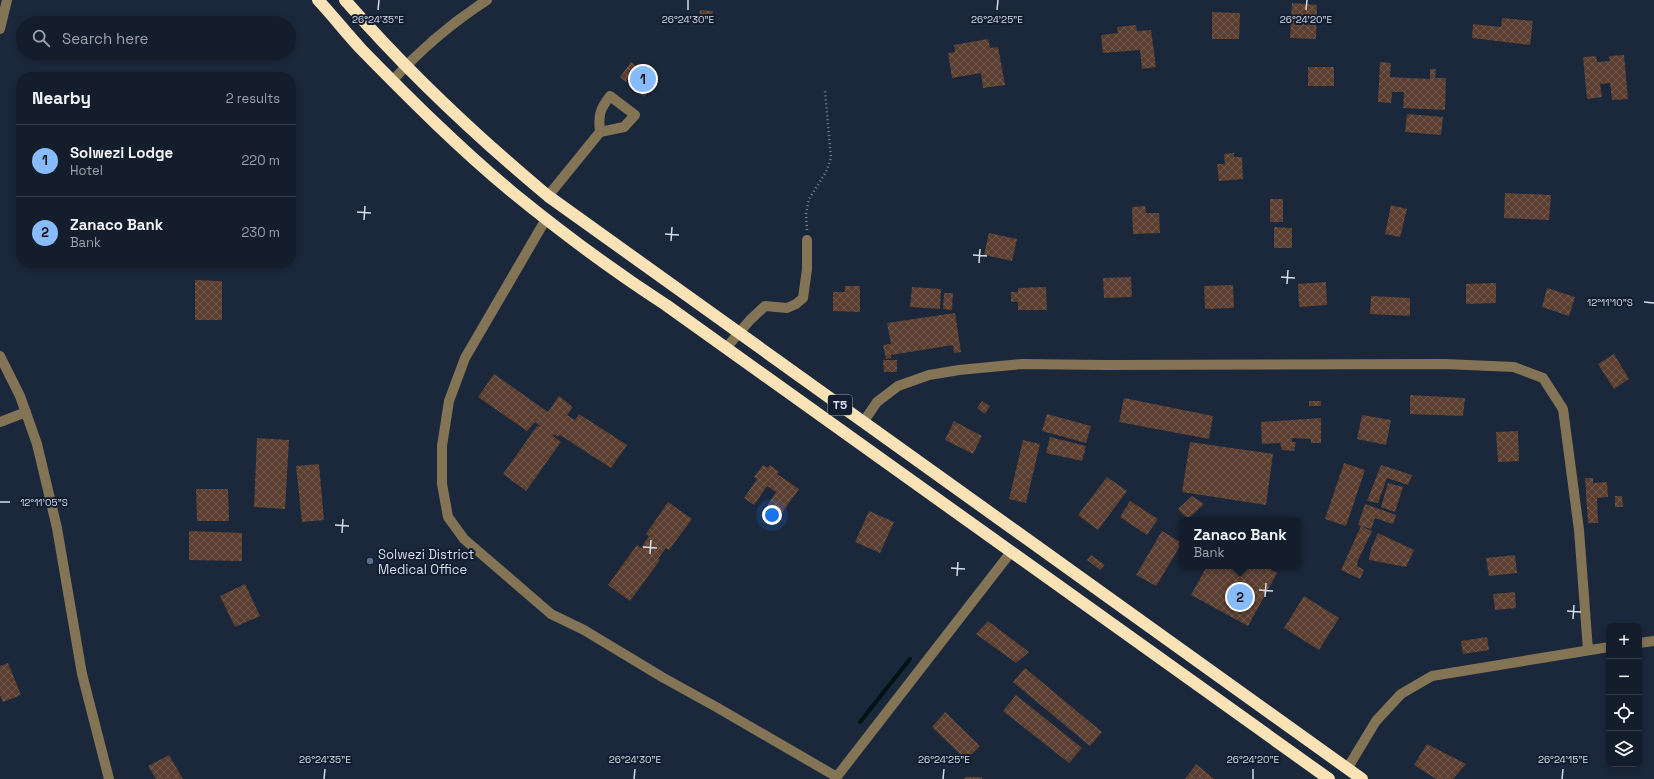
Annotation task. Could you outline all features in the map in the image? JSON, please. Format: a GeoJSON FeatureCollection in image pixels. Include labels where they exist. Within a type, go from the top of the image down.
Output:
{"type":"FeatureCollection","features":[{"type":"Feature","properties":{"kind":"highway","name":"T5"},"geometry":{"type":"LineString","coordinates":[[318,0],[361,49],[482,166],[546,219],[622,276],[666,305],[1329,779]]}},
{"type":"Feature","properties":{"kind":"highway","name":"T5"},"geometry":{"type":"LineString","coordinates":[[345,0],[406,66],[495,152],[548,196],[1362,779]]}},
{"type":"Feature","properties":{"kind":"street"},"geometry":{"type":"LineString","coordinates":[[0,29],[7,0]]}},
{"type":"Feature","properties":{"kind":"street"},"geometry":{"type":"LineString","coordinates":[[393,80],[406,66],[468,12],[487,0]]}},
{"type":"Feature","properties":{"kind":"street"},"geometry":{"type":"LineString","coordinates":[[548,196],[600,132]]}},
{"type":"Feature","properties":{"kind":"street"},"geometry":{"type":"LineString","coordinates":[[546,219],[465,358],[449,401],[442,446],[442,484],[448,517],[464,539],[551,614],[584,630],[836,778],[1011,552]]}},
{"type":"Feature","properties":{"kind":"street"},"geometry":{"type":"LineString","coordinates":[[726,348],[764,306],[787,308],[796,304],[802,298],[808,269],[808,240]]}},
{"type":"Feature","properties":{"kind":"street"},"geometry":{"type":"LineString","coordinates":[[0,356],[26,412],[37,444],[57,528],[82,674],[109,779]]}},
{"type":"Feature","properties":{"kind":"street"},"geometry":{"type":"LineString","coordinates":[[864,421],[877,402],[898,386],[929,375],[959,370],[1022,364],[1445,364],[1514,367],[1543,378],[1562,409],[1578,530],[1588,650]]}},
{"type":"Feature","properties":{"kind":"street"},"geometry":{"type":"LineString","coordinates":[[0,422],[26,412]]}},
{"type":"Feature","properties":{"kind":"street"},"geometry":{"type":"LineString","coordinates":[[1642,643],[1654,641]]}},
{"type":"Feature","properties":{"kind":"street"},"geometry":{"type":"LineString","coordinates":[[1347,769],[1376,721],[1396,699],[1401,694],[1432,676],[1606,647]]}},
{"type":"Feature","properties":{"kind":"path"},"geometry":{"type":"LineString","coordinates":[[808,240],[806,214],[808,199],[826,172],[831,158],[825,91]]}},
{"type":"Feature","properties":{"kind":"building"},"geometry":{"type":"Polygon","coordinates":[[[1292,3],[1317,5],[1316,39],[1290,38],[1292,3]]]}},
{"type":"Feature","properties":{"kind":"building"},"geometry":{"type":"Polygon","coordinates":[[[700,10],[713,11],[712,20],[699,19],[700,10]]]}},
{"type":"Feature","properties":{"kind":"building"},"geometry":{"type":"Polygon","coordinates":[[[1212,12],[1240,13],[1239,39],[1212,39],[1212,12]]]}},
{"type":"Feature","properties":{"kind":"building"},"geometry":{"type":"Polygon","coordinates":[[[1502,18],[1533,21],[1530,45],[1472,38],[1473,24],[1501,27],[1502,18]]]}},
{"type":"Feature","properties":{"kind":"building"},"geometry":{"type":"Polygon","coordinates":[[[1136,25],[1137,31],[1151,30],[1156,67],[1142,69],[1140,50],[1103,53],[1101,35],[1118,33],[1117,27],[1136,25]]]}},
{"type":"Feature","properties":{"kind":"building"},"geometry":{"type":"Polygon","coordinates":[[[988,39],[990,48],[998,47],[1005,85],[983,88],[981,73],[952,78],[948,53],[955,52],[954,45],[988,39]]]}},
{"type":"Feature","properties":{"kind":"building"},"geometry":{"type":"Polygon","coordinates":[[[1624,55],[1628,99],[1612,100],[1610,83],[1600,84],[1602,97],[1587,99],[1583,57],[1596,56],[1597,62],[1610,61],[1609,56],[1624,55]]]}},
{"type":"Feature","properties":{"kind":"building"},"geometry":{"type":"Polygon","coordinates":[[[631,62],[642,72],[646,67],[655,74],[650,80],[654,84],[644,97],[636,90],[641,84],[631,76],[626,82],[620,77],[631,62]]]}},
{"type":"Feature","properties":{"kind":"building"},"geometry":{"type":"Polygon","coordinates":[[[1380,62],[1391,63],[1390,77],[1430,79],[1430,69],[1436,69],[1435,78],[1446,78],[1445,110],[1403,108],[1404,92],[1392,92],[1391,103],[1378,102],[1380,62]]]}},
{"type":"Feature","properties":{"kind":"building"},"geometry":{"type":"Polygon","coordinates":[[[1308,67],[1334,67],[1334,86],[1308,86],[1308,67]]]}},
{"type":"Feature","properties":{"kind":"building"},"geometry":{"type":"Polygon","coordinates":[[[1407,114],[1443,117],[1441,135],[1405,132],[1407,114]]]}},
{"type":"Feature","properties":{"kind":"building"},"geometry":{"type":"Polygon","coordinates":[[[1234,153],[1234,157],[1242,157],[1243,179],[1219,181],[1217,164],[1225,164],[1224,154],[1234,153]]]}},
{"type":"Feature","properties":{"kind":"building"},"geometry":{"type":"Polygon","coordinates":[[[1505,193],[1551,195],[1549,220],[1504,218],[1505,193]]]}},
{"type":"Feature","properties":{"kind":"building"},"geometry":{"type":"Polygon","coordinates":[[[1270,199],[1283,199],[1283,222],[1270,222],[1270,199]]]}},
{"type":"Feature","properties":{"kind":"building"},"geometry":{"type":"Polygon","coordinates":[[[1391,205],[1407,209],[1400,237],[1385,234],[1391,205]]]}},
{"type":"Feature","properties":{"kind":"building"},"geometry":{"type":"Polygon","coordinates":[[[1145,206],[1146,213],[1159,213],[1160,233],[1133,234],[1132,207],[1145,206]]]}},
{"type":"Feature","properties":{"kind":"building"},"geometry":{"type":"Polygon","coordinates":[[[1274,227],[1292,228],[1292,248],[1274,248],[1274,227]]]}},
{"type":"Feature","properties":{"kind":"building"},"geometry":{"type":"Polygon","coordinates":[[[989,233],[1017,239],[1012,261],[984,255],[989,233]]]}},
{"type":"Feature","properties":{"kind":"building"},"geometry":{"type":"Polygon","coordinates":[[[1131,277],[1132,297],[1104,298],[1103,278],[1131,277]]]}},
{"type":"Feature","properties":{"kind":"building"},"geometry":{"type":"Polygon","coordinates":[[[195,280],[222,281],[222,320],[195,320],[195,280]]]}},
{"type":"Feature","properties":{"kind":"building"},"geometry":{"type":"Polygon","coordinates":[[[1326,282],[1327,305],[1299,307],[1298,284],[1326,282]]]}},
{"type":"Feature","properties":{"kind":"building"},"geometry":{"type":"Polygon","coordinates":[[[1496,283],[1496,303],[1466,304],[1466,284],[1496,283]]]}},
{"type":"Feature","properties":{"kind":"building"},"geometry":{"type":"Polygon","coordinates":[[[1233,285],[1234,308],[1205,309],[1204,286],[1233,285]]]}},
{"type":"Feature","properties":{"kind":"building"},"geometry":{"type":"Polygon","coordinates":[[[845,286],[860,286],[860,312],[833,311],[833,292],[845,292],[845,286]]]}},
{"type":"Feature","properties":{"kind":"building"},"geometry":{"type":"Polygon","coordinates":[[[912,287],[941,289],[940,309],[910,307],[912,287]]]}},
{"type":"Feature","properties":{"kind":"building"},"geometry":{"type":"Polygon","coordinates":[[[1046,287],[1047,310],[1018,310],[1018,302],[1011,302],[1011,292],[1018,292],[1018,288],[1046,287]]]}},
{"type":"Feature","properties":{"kind":"building"},"geometry":{"type":"Polygon","coordinates":[[[1547,288],[1575,297],[1569,316],[1542,307],[1547,288]]]}},
{"type":"Feature","properties":{"kind":"building"},"geometry":{"type":"Polygon","coordinates":[[[944,293],[953,293],[952,310],[943,309],[944,293]]]}},
{"type":"Feature","properties":{"kind":"building"},"geometry":{"type":"Polygon","coordinates":[[[1371,296],[1410,298],[1410,316],[1370,314],[1371,296]]]}},
{"type":"Feature","properties":{"kind":"building"},"geometry":{"type":"Polygon","coordinates":[[[955,313],[961,352],[954,353],[953,345],[891,355],[891,358],[886,359],[883,345],[891,344],[887,323],[955,313]]]}},
{"type":"Feature","properties":{"kind":"building"},"geometry":{"type":"Polygon","coordinates":[[[1614,354],[1629,379],[1614,389],[1598,364],[1614,354]]]}},
{"type":"Feature","properties":{"kind":"building"},"geometry":{"type":"Polygon","coordinates":[[[883,360],[897,360],[897,372],[884,372],[883,360]]]}},
{"type":"Feature","properties":{"kind":"building"},"geometry":{"type":"Polygon","coordinates":[[[494,374],[548,412],[559,396],[573,407],[567,415],[575,420],[579,414],[627,445],[611,468],[560,435],[558,437],[554,434],[553,436],[561,442],[526,491],[503,474],[537,426],[541,427],[535,422],[527,431],[478,397],[494,374]]]}},
{"type":"Feature","properties":{"kind":"building"},"geometry":{"type":"Polygon","coordinates":[[[1410,395],[1465,398],[1463,416],[1410,414],[1410,395]]]}},
{"type":"Feature","properties":{"kind":"building"},"geometry":{"type":"Polygon","coordinates":[[[1124,398],[1213,416],[1209,439],[1119,422],[1124,398]]]}},
{"type":"Feature","properties":{"kind":"building"},"geometry":{"type":"Polygon","coordinates":[[[982,401],[990,406],[985,414],[977,408],[982,401]]]}},
{"type":"Feature","properties":{"kind":"building"},"geometry":{"type":"Polygon","coordinates":[[[1309,401],[1321,401],[1321,406],[1309,406],[1309,401]]]}},
{"type":"Feature","properties":{"kind":"building"},"geometry":{"type":"Polygon","coordinates":[[[1047,414],[1091,426],[1086,443],[1042,431],[1047,414]]]}},
{"type":"Feature","properties":{"kind":"building"},"geometry":{"type":"Polygon","coordinates":[[[1362,415],[1391,420],[1386,445],[1357,439],[1362,415]]]}},
{"type":"Feature","properties":{"kind":"building"},"geometry":{"type":"Polygon","coordinates":[[[1321,418],[1321,443],[1311,443],[1311,439],[1292,438],[1292,442],[1296,442],[1294,451],[1282,450],[1280,443],[1262,444],[1261,422],[1321,418]]]}},
{"type":"Feature","properties":{"kind":"building"},"geometry":{"type":"Polygon","coordinates":[[[954,421],[982,436],[973,454],[945,440],[954,421]]]}},
{"type":"Feature","properties":{"kind":"building"},"geometry":{"type":"Polygon","coordinates":[[[1518,431],[1519,461],[1498,462],[1496,432],[1518,431]]]}},
{"type":"Feature","properties":{"kind":"building"},"geometry":{"type":"Polygon","coordinates":[[[1050,437],[1086,446],[1082,461],[1046,453],[1050,437]]]}},
{"type":"Feature","properties":{"kind":"building"},"geometry":{"type":"Polygon","coordinates":[[[257,438],[289,440],[285,509],[254,507],[257,438]]]}},
{"type":"Feature","properties":{"kind":"building"},"geometry":{"type":"Polygon","coordinates":[[[1023,440],[1040,444],[1026,503],[1009,499],[1023,440]]]}},
{"type":"Feature","properties":{"kind":"building"},"geometry":{"type":"Polygon","coordinates":[[[1190,442],[1273,454],[1266,505],[1182,492],[1190,442]]]}},
{"type":"Feature","properties":{"kind":"building"},"geometry":{"type":"Polygon","coordinates":[[[1344,463],[1365,470],[1346,526],[1325,519],[1344,463]]]}},
{"type":"Feature","properties":{"kind":"building"},"geometry":{"type":"Polygon","coordinates":[[[319,464],[324,520],[302,522],[296,466],[319,464]]]}},
{"type":"Feature","properties":{"kind":"building"},"geometry":{"type":"Polygon","coordinates":[[[763,465],[768,468],[770,465],[779,472],[777,474],[799,489],[779,517],[766,508],[776,492],[767,486],[754,505],[744,498],[757,479],[754,477],[763,465]]]}},
{"type":"Feature","properties":{"kind":"building"},"geometry":{"type":"Polygon","coordinates":[[[1381,465],[1412,475],[1408,485],[1387,478],[1378,503],[1367,501],[1381,465]]]}},
{"type":"Feature","properties":{"kind":"building"},"geometry":{"type":"Polygon","coordinates":[[[1107,477],[1127,491],[1098,530],[1078,515],[1107,477]]]}},
{"type":"Feature","properties":{"kind":"building"},"geometry":{"type":"Polygon","coordinates":[[[1585,478],[1593,478],[1593,483],[1607,482],[1608,497],[1597,498],[1598,523],[1588,523],[1585,478]]]}},
{"type":"Feature","properties":{"kind":"building"},"geometry":{"type":"Polygon","coordinates":[[[1388,483],[1403,487],[1395,512],[1381,507],[1388,483]]]}},
{"type":"Feature","properties":{"kind":"building"},"geometry":{"type":"Polygon","coordinates":[[[196,489],[228,489],[229,521],[197,521],[196,489]]]}},
{"type":"Feature","properties":{"kind":"building"},"geometry":{"type":"Polygon","coordinates":[[[1192,496],[1204,504],[1190,517],[1186,517],[1178,509],[1192,496]]]}},
{"type":"Feature","properties":{"kind":"building"},"geometry":{"type":"Polygon","coordinates":[[[1615,496],[1622,496],[1623,507],[1615,507],[1615,496]]]}},
{"type":"Feature","properties":{"kind":"building"},"geometry":{"type":"Polygon","coordinates":[[[1130,501],[1158,519],[1147,535],[1120,517],[1130,501]]]}},
{"type":"Feature","properties":{"kind":"building"},"geometry":{"type":"Polygon","coordinates":[[[668,502],[692,519],[669,550],[666,548],[658,559],[660,560],[630,601],[608,585],[637,545],[641,548],[649,536],[646,534],[668,502]]]}},
{"type":"Feature","properties":{"kind":"building"},"geometry":{"type":"Polygon","coordinates":[[[1365,504],[1396,515],[1393,524],[1375,518],[1371,529],[1358,525],[1365,504]]]}},
{"type":"Feature","properties":{"kind":"building"},"geometry":{"type":"Polygon","coordinates":[[[869,511],[894,522],[880,553],[855,542],[869,511]]]}},
{"type":"Feature","properties":{"kind":"building"},"geometry":{"type":"Polygon","coordinates":[[[1361,526],[1372,531],[1358,560],[1357,566],[1364,570],[1360,579],[1341,570],[1361,526]]]}},
{"type":"Feature","properties":{"kind":"building"},"geometry":{"type":"Polygon","coordinates":[[[189,531],[242,533],[242,561],[189,560],[189,531]]]}},
{"type":"Feature","properties":{"kind":"building"},"geometry":{"type":"Polygon","coordinates":[[[1162,531],[1179,541],[1179,548],[1156,586],[1136,575],[1162,531]]]}},
{"type":"Feature","properties":{"kind":"building"},"geometry":{"type":"Polygon","coordinates":[[[1378,533],[1414,550],[1406,567],[1369,560],[1371,549],[1378,533]]]}},
{"type":"Feature","properties":{"kind":"building"},"geometry":{"type":"Polygon","coordinates":[[[1091,555],[1105,565],[1100,570],[1087,560],[1091,555]]]}},
{"type":"Feature","properties":{"kind":"building"},"geometry":{"type":"Polygon","coordinates":[[[1515,555],[1517,573],[1489,576],[1486,558],[1515,555]]]}},
{"type":"Feature","properties":{"kind":"building"},"geometry":{"type":"Polygon","coordinates":[[[1205,569],[1270,569],[1277,573],[1248,626],[1191,595],[1205,569]]]}},
{"type":"Feature","properties":{"kind":"building"},"geometry":{"type":"Polygon","coordinates":[[[245,584],[260,616],[235,627],[220,596],[245,584]]]}},
{"type":"Feature","properties":{"kind":"building"},"geometry":{"type":"Polygon","coordinates":[[[1515,592],[1516,608],[1495,610],[1493,594],[1515,592]]]}},
{"type":"Feature","properties":{"kind":"building"},"geometry":{"type":"Polygon","coordinates":[[[1304,596],[1339,618],[1319,650],[1284,628],[1304,596]]]}},
{"type":"Feature","properties":{"kind":"building"},"geometry":{"type":"Polygon","coordinates":[[[988,621],[1029,652],[1016,663],[976,634],[988,621]]]}},
{"type":"Feature","properties":{"kind":"building"},"geometry":{"type":"Polygon","coordinates":[[[1487,637],[1489,650],[1463,654],[1461,641],[1487,637]]]}},
{"type":"Feature","properties":{"kind":"building"},"geometry":{"type":"Polygon","coordinates":[[[8,663],[21,695],[3,702],[0,695],[0,666],[8,663]]]}},
{"type":"Feature","properties":{"kind":"building"},"geometry":{"type":"Polygon","coordinates":[[[1025,668],[1102,732],[1090,746],[1013,682],[1025,668]]]}},
{"type":"Feature","properties":{"kind":"building"},"geometry":{"type":"Polygon","coordinates":[[[1016,695],[1082,748],[1069,763],[1003,711],[1016,695]]]}},
{"type":"Feature","properties":{"kind":"building"},"geometry":{"type":"Polygon","coordinates":[[[945,712],[980,746],[966,760],[932,727],[945,712]]]}},
{"type":"Feature","properties":{"kind":"building"},"geometry":{"type":"Polygon","coordinates":[[[1427,744],[1466,764],[1453,779],[1436,779],[1414,765],[1427,744]]]}},
{"type":"Feature","properties":{"kind":"building"},"geometry":{"type":"Polygon","coordinates":[[[169,755],[183,779],[156,779],[148,766],[169,755]]]}},
{"type":"Feature","properties":{"kind":"building"},"geometry":{"type":"Polygon","coordinates":[[[1196,764],[1214,779],[1185,779],[1196,764]]]}},
{"type":"Feature","properties":{"kind":"building"},"geometry":{"type":"Polygon","coordinates":[[[965,777],[982,777],[982,779],[965,779],[965,777]]]}},
{"type":"Feature","properties":{"kind":"waterway"},"geometry":{"type":"LineString","coordinates":[[860,722],[910,659]]}},
{"type":"Feature","properties":{"kind":"place","name":"Solwezi Lodge"},"geometry":{"type":"Point","coordinates":[643,79]}},
{"type":"Feature","properties":{"kind":"place","name":"Solwezi District Medical Office"},"geometry":{"type":"Point","coordinates":[370,561]}},
{"type":"Feature","properties":{"kind":"place","name":"Zanaco Bank"},"geometry":{"type":"Point","coordinates":[1240,597]}}]}
